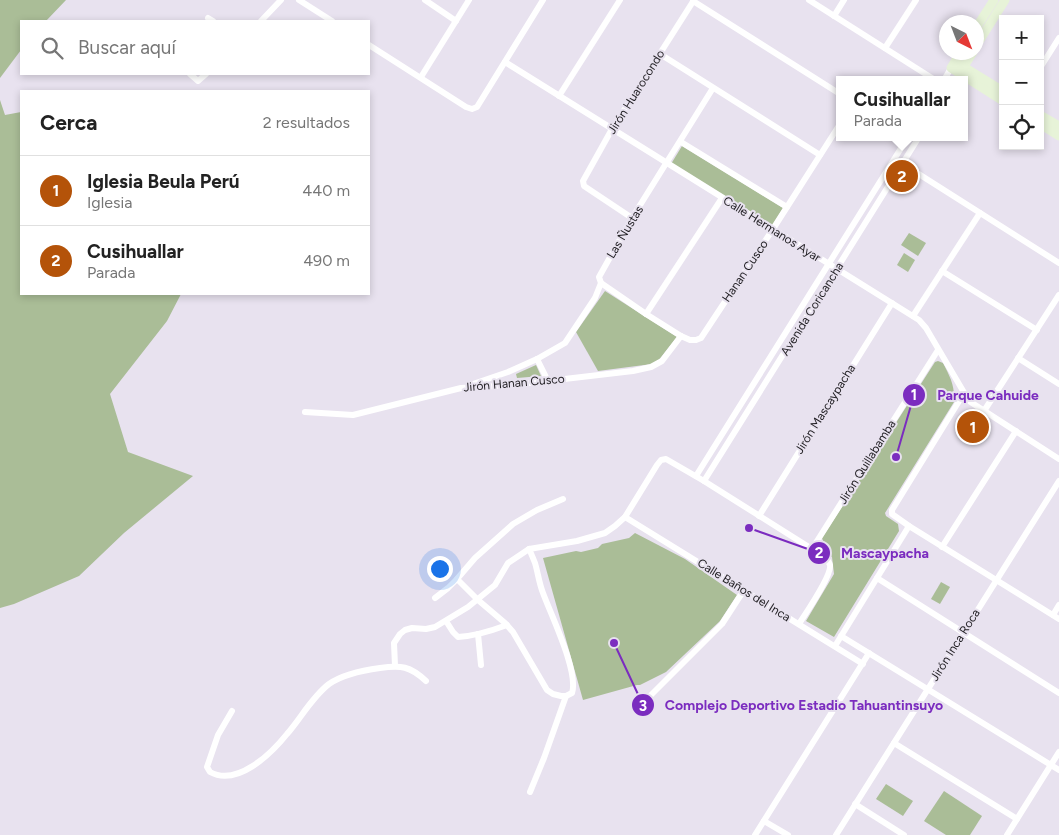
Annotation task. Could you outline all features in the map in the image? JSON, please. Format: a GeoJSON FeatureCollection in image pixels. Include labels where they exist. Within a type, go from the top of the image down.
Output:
{"type":"FeatureCollection","features":[{"type":"Feature","properties":{"kind":"street"},"geometry":{"type":"LineString","coordinates":[[263,20],[281,0]]}},
{"type":"Feature","properties":{"kind":"street"},"geometry":{"type":"LineString","coordinates":[[299,0],[330,20]]}},
{"type":"Feature","properties":{"kind":"street"},"geometry":{"type":"LineString","coordinates":[[425,0],[456,21]]}},
{"type":"Feature","properties":{"kind":"street"},"geometry":{"type":"LineString","coordinates":[[421,77],[468,0]]}},
{"type":"Feature","properties":{"kind":"street"},"geometry":{"type":"LineString","coordinates":[[370,46],[472,109],[477,107],[543,0]]}},
{"type":"Feature","properties":{"kind":"street"},"geometry":{"type":"LineString","coordinates":[[559,96],[620,0]]}},
{"type":"Feature","properties":{"kind":"street"},"geometry":{"type":"LineString","coordinates":[[809,0],[929,76]]}},
{"type":"Feature","properties":{"kind":"street"},"geometry":{"type":"LineString","coordinates":[[834,16],[844,0]]}},
{"type":"Feature","properties":{"kind":"street"},"geometry":{"type":"LineString","coordinates":[[885,48],[916,0]]}},
{"type":"Feature","properties":{"kind":"street"},"geometry":{"type":"LineString","coordinates":[[984,16],[994,0]]}},
{"type":"Feature","properties":{"kind":"street"},"geometry":{"type":"LineString","coordinates":[[984,33],[1005,0]]}},
{"type":"Feature","properties":{"kind":"street"},"geometry":{"type":"LineString","coordinates":[[693,1],[836,91]]}},
{"type":"Feature","properties":{"kind":"street","name":"Jirón Huarocondo"},"geometry":{"type":"LineString","coordinates":[[632,218],[584,186],[584,181],[612,130],[693,1]]}},
{"type":"Feature","properties":{"kind":"street"},"geometry":{"type":"LineString","coordinates":[[1044,62],[1059,38]]}},
{"type":"Feature","properties":{"kind":"street"},"geometry":{"type":"LineString","coordinates":[[660,54],[820,155]]}},
{"type":"Feature","properties":{"kind":"street"},"geometry":{"type":"LineString","coordinates":[[966,60],[957,70],[999,89]]}},
{"type":"Feature","properties":{"kind":"street","name":"Calle Hermanos Ayar"},"geometry":{"type":"LineString","coordinates":[[505,62],[923,323],[964,393],[972,403],[1059,459]]}},
{"type":"Feature","properties":{"kind":"street"},"geometry":{"type":"LineString","coordinates":[[191,75],[198,81],[205,75]]}},
{"type":"Feature","properties":{"kind":"street"},"geometry":{"type":"LineString","coordinates":[[968,77],[999,98]]}},
{"type":"Feature","properties":{"kind":"street","name":"Las Ñustas"},"geometry":{"type":"LineString","coordinates":[[461,388],[508,372],[565,343],[595,298],[602,270],[632,218],[713,88]]}},
{"type":"Feature","properties":{"kind":"street"},"geometry":{"type":"LineString","coordinates":[[1044,117],[1059,126]]}},
{"type":"Feature","properties":{"kind":"street"},"geometry":{"type":"LineString","coordinates":[[1044,127],[1059,136]]}},
{"type":"Feature","properties":{"kind":"street","name":"Hanan Cusco"},"geometry":{"type":"LineString","coordinates":[[681,336],[690,340],[701,338],[836,130]]}},
{"type":"Feature","properties":{"kind":"street","name":"Avenida Coricancha"},"geometry":{"type":"LineString","coordinates":[[696,476],[905,141]]}},
{"type":"Feature","properties":{"kind":"street","name":"Avenida Coricancha"},"geometry":{"type":"LineString","coordinates":[[704,481],[917,141]]}},
{"type":"Feature","properties":{"kind":"street"},"geometry":{"type":"LineString","coordinates":[[680,142],[787,207]]}},
{"type":"Feature","properties":{"kind":"street"},"geometry":{"type":"LineString","coordinates":[[903,164],[1059,263]]}},
{"type":"Feature","properties":{"kind":"street"},"geometry":{"type":"LineString","coordinates":[[646,314],[722,198]]}},
{"type":"Feature","properties":{"kind":"street"},"geometry":{"type":"LineString","coordinates":[[913,316],[980,213]]}},
{"type":"Feature","properties":{"kind":"street"},"geometry":{"type":"LineString","coordinates":[[942,271],[1037,330]]}},
{"type":"Feature","properties":{"kind":"street"},"geometry":{"type":"LineString","coordinates":[[600,283],[681,336]]}},
{"type":"Feature","properties":{"kind":"street"},"geometry":{"type":"LineString","coordinates":[[984,411],[1059,295]]}},
{"type":"Feature","properties":{"kind":"street","name":"Jirón Mascaypacha"},"geometry":{"type":"LineString","coordinates":[[759,516],[892,303]]}},
{"type":"Feature","properties":{"kind":"street","name":"Jirón Hanan Cusco"},"geometry":{"type":"LineString","coordinates":[[305,412],[353,416],[461,388],[513,385],[633,371],[651,367],[662,361],[681,336]]}},
{"type":"Feature","properties":{"kind":"street","name":"Jirón Quillabamba"},"geometry":{"type":"LineString","coordinates":[[812,549],[938,350]]}},
{"type":"Feature","properties":{"kind":"street"},"geometry":{"type":"LineString","coordinates":[[1018,358],[1059,384]]}},
{"type":"Feature","properties":{"kind":"street"},"geometry":{"type":"LineString","coordinates":[[536,359],[548,381]]}},
{"type":"Feature","properties":{"kind":"street"},"geometry":{"type":"LineString","coordinates":[[508,372],[513,385]]}},
{"type":"Feature","properties":{"kind":"street"},"geometry":{"type":"LineString","coordinates":[[964,393],[892,510],[892,514],[1056,617],[1059,605]]}},
{"type":"Feature","properties":{"kind":"street"},"geometry":{"type":"LineString","coordinates":[[942,547],[1016,431]]}},
{"type":"Feature","properties":{"kind":"street"},"geometry":{"type":"LineString","coordinates":[[395,666],[394,642],[405,630],[412,628],[431,629],[478,600],[495,585],[508,563],[528,549],[577,541],[604,533],[615,526],[625,517],[657,465],[661,460],[666,459],[812,549],[828,561],[830,565],[829,576],[799,624]]}},
{"type":"Feature","properties":{"kind":"street","name":"Jirón Inca Roca"},"geometry":{"type":"LineString","coordinates":[[836,835],[1059,481]]}},
{"type":"Feature","properties":{"kind":"street"},"geometry":{"type":"LineString","coordinates":[[435,598],[448,588],[475,558],[513,524],[537,510],[563,499]]}},
{"type":"Feature","properties":{"kind":"street","name":"Calle Baños del Inca"},"geometry":{"type":"LineString","coordinates":[[625,517],[863,664]]}},
{"type":"Feature","properties":{"kind":"street"},"geometry":{"type":"LineString","coordinates":[[835,646],[909,526]]}},
{"type":"Feature","properties":{"kind":"street"},"geometry":{"type":"LineString","coordinates":[[457,579],[507,625],[547,690],[557,696],[566,696],[572,693],[574,686],[568,660],[542,592],[535,563],[528,549]]}},
{"type":"Feature","properties":{"kind":"street"},"geometry":{"type":"LineString","coordinates":[[877,578],[1059,693]]}},
{"type":"Feature","properties":{"kind":"street"},"geometry":{"type":"LineString","coordinates":[[650,696],[722,624],[744,590]]}},
{"type":"Feature","properties":{"kind":"street"},"geometry":{"type":"LineString","coordinates":[[446,621],[458,637],[478,634],[507,625]]}},
{"type":"Feature","properties":{"kind":"street"},"geometry":{"type":"LineString","coordinates":[[478,634],[481,665]]}},
{"type":"Feature","properties":{"kind":"street"},"geometry":{"type":"LineString","coordinates":[[841,636],[1059,770]]}},
{"type":"Feature","properties":{"kind":"street"},"geometry":{"type":"LineString","coordinates":[[755,835],[869,653]]}},
{"type":"Feature","properties":{"kind":"street"},"geometry":{"type":"LineString","coordinates":[[232,711],[216,741],[208,767],[210,772],[218,775],[233,775],[255,764],[282,740],[318,694],[335,681],[373,669],[395,666],[411,669],[426,680]]}},
{"type":"Feature","properties":{"kind":"street"},"geometry":{"type":"LineString","coordinates":[[530,792],[566,696]]}},
{"type":"Feature","properties":{"kind":"street"},"geometry":{"type":"LineString","coordinates":[[894,743],[1017,819]]}},
{"type":"Feature","properties":{"kind":"street"},"geometry":{"type":"LineString","coordinates":[[1007,835],[1059,752]]}},
{"type":"Feature","properties":{"kind":"street"},"geometry":{"type":"LineString","coordinates":[[855,804],[904,835]]}},
{"type":"Feature","properties":{"kind":"street"},"geometry":{"type":"LineString","coordinates":[[764,821],[788,835]]}},
{"type":"Feature","properties":{"kind":"green space"},"geometry":{"type":"Polygon","coordinates":[[[0,0],[66,0],[47,20],[20,20],[20,51],[0,78],[0,0]]]}},
{"type":"Feature","properties":{"kind":"green space"},"geometry":{"type":"Polygon","coordinates":[[[0,100],[5,115],[20,112],[20,295],[180,295],[167,321],[110,394],[128,452],[193,476],[124,533],[79,576],[14,604],[0,608],[0,100]]]}},
{"type":"Feature","properties":{"kind":"green space"},"geometry":{"type":"Polygon","coordinates":[[[682,146],[783,208],[772,226],[671,164],[682,146]]]}},
{"type":"Feature","properties":{"kind":"green space"},"geometry":{"type":"Polygon","coordinates":[[[909,233],[926,243],[918,256],[901,245],[909,233]]]}},
{"type":"Feature","properties":{"kind":"green space"},"geometry":{"type":"Polygon","coordinates":[[[904,253],[915,260],[908,272],[897,265],[904,253]]]}},
{"type":"Feature","properties":{"kind":"green space"},"geometry":{"type":"Polygon","coordinates":[[[605,291],[677,337],[658,361],[652,364],[598,371],[576,332],[605,291]]]}},
{"type":"Feature","properties":{"kind":"green space"},"geometry":{"type":"Polygon","coordinates":[[[935,362],[943,363],[950,377],[954,391],[954,402],[885,513],[886,516],[898,524],[899,531],[834,637],[806,621],[834,574],[832,557],[828,555],[822,538],[935,362]]]}},
{"type":"Feature","properties":{"kind":"green space"},"geometry":{"type":"Polygon","coordinates":[[[536,365],[541,376],[517,378],[516,374],[536,365]]]}},
{"type":"Feature","properties":{"kind":"green space"},"geometry":{"type":"Polygon","coordinates":[[[635,533],[685,559],[737,595],[720,621],[666,672],[640,685],[583,700],[543,558],[598,548],[602,544],[629,538],[635,533]]]}},
{"type":"Feature","properties":{"kind":"green space"},"geometry":{"type":"Polygon","coordinates":[[[941,582],[950,587],[940,604],[931,599],[941,582]]]}},
{"type":"Feature","properties":{"kind":"green space"},"geometry":{"type":"Polygon","coordinates":[[[886,784],[913,801],[903,816],[876,799],[886,784]]]}},
{"type":"Feature","properties":{"kind":"green space"},"geometry":{"type":"Polygon","coordinates":[[[944,791],[982,816],[970,835],[946,835],[924,821],[944,791]]]}},
{"type":"Feature","properties":{"kind":"place","name":"Cusihuallar"},"geometry":{"type":"Point","coordinates":[902,176]}},
{"type":"Feature","properties":{"kind":"place","name":"Iglesia Beula Perú"},"geometry":{"type":"Point","coordinates":[973,427]}},
{"type":"Feature","properties":{"kind":"place","name":"Parque Cahuide"},"geometry":{"type":"Point","coordinates":[896,457]}},
{"type":"Feature","properties":{"kind":"place","name":"Mascaypacha"},"geometry":{"type":"Point","coordinates":[749,528]}},
{"type":"Feature","properties":{"kind":"place","name":"Complejo Deportivo Estadio Tahuantinsuyo"},"geometry":{"type":"Point","coordinates":[614,643]}}]}
